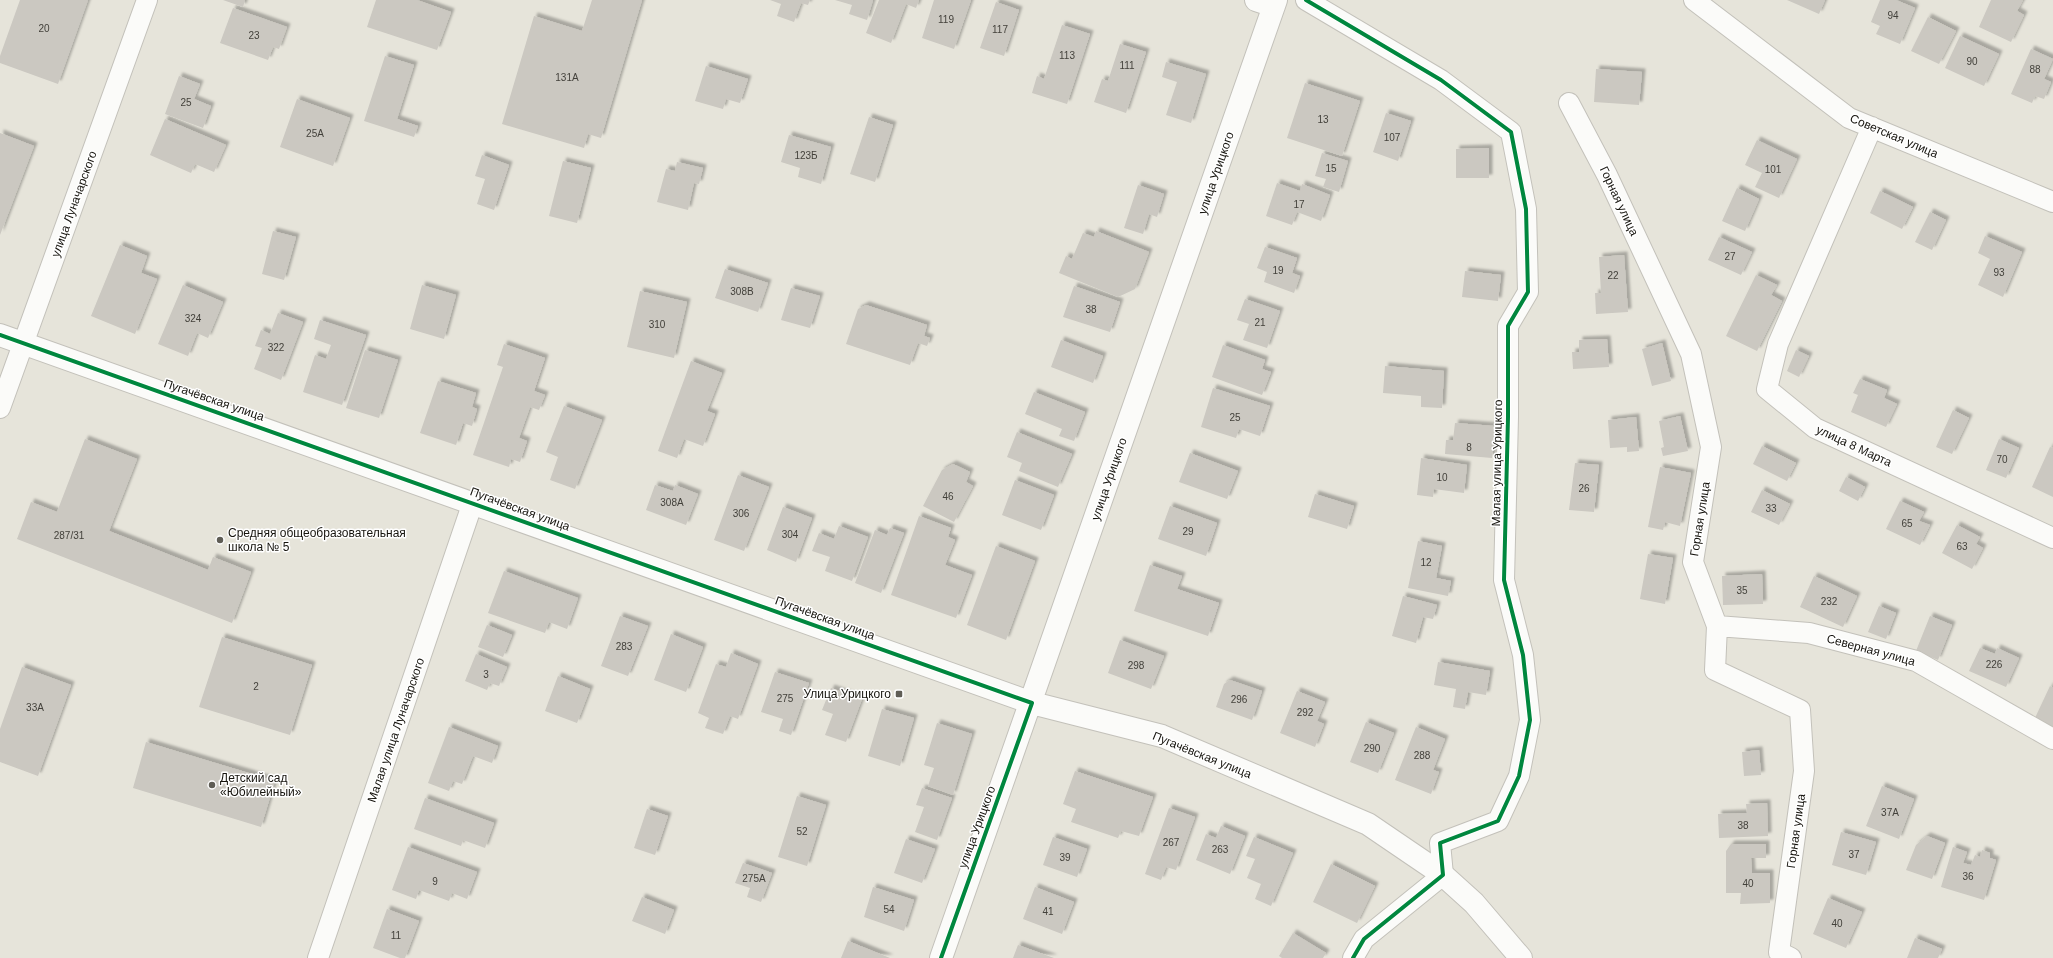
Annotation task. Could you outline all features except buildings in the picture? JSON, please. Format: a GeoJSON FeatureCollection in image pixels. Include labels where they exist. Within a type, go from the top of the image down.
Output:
{"type":"FeatureCollection","features":[{"type":"Feature","properties":{"kind":"street","name":"улица Луначарского"},"geometry":{"type":"LineString","coordinates":[[0,408],[25,344],[147,0]]}},
{"type":"Feature","properties":{"kind":"street","name":"Малая улица Урицкого"},"geometry":{"type":"LineString","coordinates":[[1306,0],[1441,80],[1511,132],[1526,209],[1528,292],[1508,326],[1508,417],[1504,580],[1523,655],[1530,720],[1519,776],[1498,821],[1440,843],[1442,875]]}},
{"type":"Feature","properties":{"kind":"street","name":"Советская улица"},"geometry":{"type":"LineString","coordinates":[[1694,0],[1849,118],[2053,202]]}},
{"type":"Feature","properties":{"kind":"street","name":"улица Урицкого"},"geometry":{"type":"LineString","coordinates":[[941,958],[1032,702],[1269,2]]}},
{"type":"Feature","properties":{"kind":"street","name":"Горная улица"},"geometry":{"type":"LineString","coordinates":[[1569,103],[1607,175],[1690,354],[1711,447],[1693,562],[1718,626],[1715,670],[1800,710],[1804,771],[1785,955]]}},
{"type":"Feature","properties":{"kind":"street","name":"улица 8 Марта"},"geometry":{"type":"LineString","coordinates":[[1872,127],[1778,344],[1767,389],[1815,428],[2053,538]]}},
{"type":"Feature","properties":{"kind":"street","name":"Пугачёвская улица"},"geometry":{"type":"LineString","coordinates":[[0,335],[1032,702],[1162,736],[1368,824],[1442,875],[1474,903],[1521,958]]}},
{"type":"Feature","properties":{"kind":"street","name":"Малая улица Луначарского"},"geometry":{"type":"LineString","coordinates":[[318,958],[473,502]]}},
{"type":"Feature","properties":{"kind":"street","name":"Северная улица"},"geometry":{"type":"LineString","coordinates":[[1718,626],[1809,634],[1916,661],[2053,739]]}},
{"type":"Feature","properties":{"kind":"street"},"geometry":{"type":"LineString","coordinates":[[1353,958],[1364,940],[1442,875]]}},
{"type":"Feature","properties":{"kind":"cycle path"},"geometry":{"type":"LineString","coordinates":[[1306,0],[1441,80],[1511,132],[1526,209],[1528,292],[1508,326],[1508,417],[1504,580],[1523,655],[1530,720],[1519,776],[1498,821],[1440,843],[1443,875],[1364,939],[1353,958]]}},
{"type":"Feature","properties":{"kind":"cycle path"},"geometry":{"type":"LineString","coordinates":[[0,335],[1032,703],[941,958]]}},
{"type":"Feature","properties":{"kind":"place","name":"Средняя общеобразовательная школа № 5"},"geometry":{"type":"Point","coordinates":[220,540]}},
{"type":"Feature","properties":{"kind":"place","name":"Улица Урицкого"},"geometry":{"type":"Point","coordinates":[899,694]}},
{"type":"Feature","properties":{"kind":"place","name":"Детский сад «Юбилейный»"},"geometry":{"type":"Point","coordinates":[212,785]}}]}
